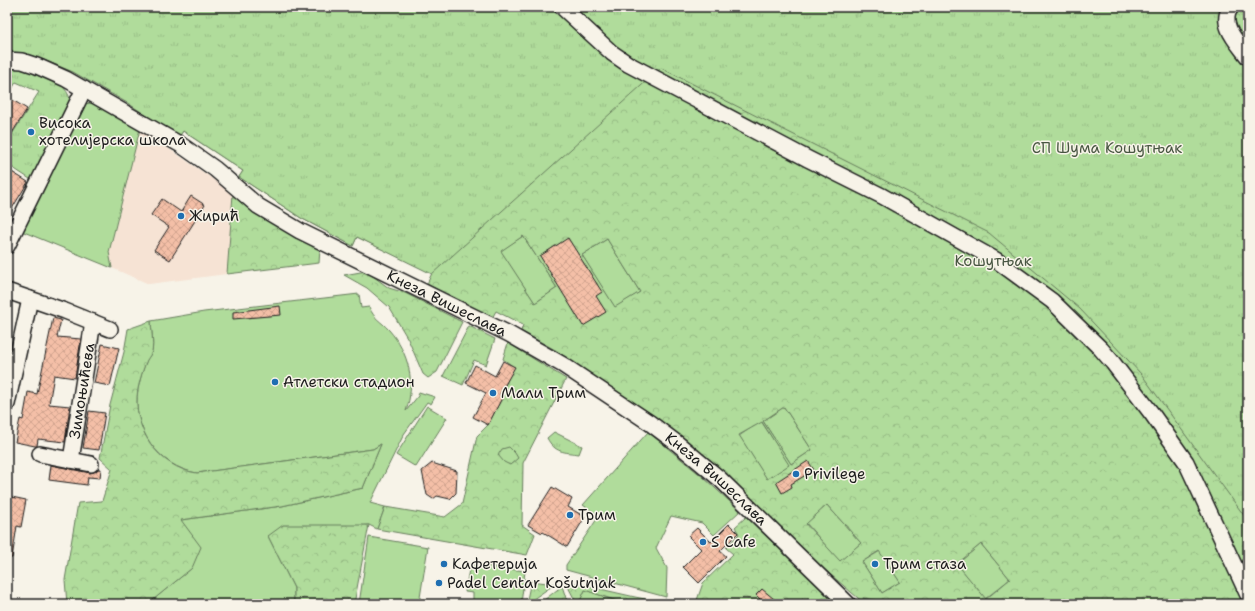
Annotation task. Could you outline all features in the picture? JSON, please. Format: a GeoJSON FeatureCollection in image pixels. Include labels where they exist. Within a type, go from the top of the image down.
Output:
{"type":"FeatureCollection","features":[{"type":"Feature","properties":{"kind":"street"},"geometry":{"type":"LineString","coordinates":[[562,7],[612,53],[628,64],[808,159],[882,196],[996,260],[1052,301],[1101,349],[1145,404],[1186,462],[1248,596]]}},
{"type":"Feature","properties":{"kind":"street"},"geometry":{"type":"LineString","coordinates":[[1231,7],[1227,12],[1227,25],[1248,57]]}},
{"type":"Feature","properties":{"kind":"street","name":"Кнеза Вишеслава"},"geometry":{"type":"LineString","coordinates":[[7,60],[26,62],[44,68],[84,89],[193,153],[258,206],[300,231],[509,334],[563,365],[650,423],[715,475],[848,604]]}},
{"type":"Feature","properties":{"kind":"street"},"geometry":{"type":"LineString","coordinates":[[7,246],[84,89]]}},
{"type":"Feature","properties":{"kind":"street","name":"Зимоњићева"},"geometry":{"type":"LineString","coordinates":[[7,291],[65,311],[110,329]]}},
{"type":"Feature","properties":{"kind":"street"},"geometry":{"type":"LineString","coordinates":[[7,404],[30,299]]}},
{"type":"Feature","properties":{"kind":"street","name":"Зимоњићева"},"geometry":{"type":"LineString","coordinates":[[71,460],[93,322]]}},
{"type":"Feature","properties":{"kind":"street"},"geometry":{"type":"LineString","coordinates":[[40,454],[91,464]]}},
{"type":"Feature","properties":{"kind":"shaded area"},"geometry":{"type":"Polygon","coordinates":[[[140,129],[233,194],[227,274],[149,284],[112,268],[109,252],[140,129]]]}},
{"type":"Feature","properties":{"kind":"green space","name":"Кошутњак"},"geometry":{"type":"Polygon","coordinates":[[[7,7],[1248,7],[1248,604],[865,604],[817,563],[688,441],[557,351],[521,331],[523,325],[496,311],[492,318],[427,284],[432,273],[357,237],[353,246],[301,218],[239,177],[243,171],[183,131],[179,137],[125,101],[86,78],[46,61],[26,56],[7,7]],[[523,236],[501,251],[535,303],[557,288],[523,236]],[[607,239],[582,255],[615,307],[640,292],[607,239]],[[784,407],[763,421],[791,464],[812,450],[784,407]],[[762,422],[739,435],[767,479],[789,465],[762,422]],[[827,505],[806,524],[840,561],[861,543],[827,505]],[[981,544],[957,564],[986,599],[1010,579],[981,544]],[[879,551],[862,562],[882,593],[900,582],[879,551]]]}},
{"type":"Feature","properties":{"kind":"green space","name":"СП Шума Кошутњак"},"geometry":{"type":"Polygon","coordinates":[[[7,7],[1248,7],[1248,521],[1142,375],[1080,309],[989,233],[661,68],[432,274],[357,237],[353,246],[301,218],[239,177],[243,171],[183,131],[179,137],[129,104],[73,72],[44,60],[7,54],[7,7]]]}},
{"type":"Feature","properties":{"kind":"green space","name":"Висока хотелијерска школа"},"geometry":{"type":"Polygon","coordinates":[[[12,65],[37,72],[54,80],[67,91],[70,99],[33,181],[7,164],[7,142],[39,92],[16,82],[11,91],[7,89],[7,73],[12,65]]]}},
{"type":"Feature","properties":{"kind":"green space"},"geometry":{"type":"Polygon","coordinates":[[[92,103],[140,129],[109,252],[112,268],[19,230],[83,104],[92,103]]]}},
{"type":"Feature","properties":{"kind":"green space"},"geometry":{"type":"Polygon","coordinates":[[[233,194],[256,214],[290,234],[320,249],[319,263],[227,274],[233,194]]]}},
{"type":"Feature","properties":{"kind":"green space"},"geometry":{"type":"Polygon","coordinates":[[[523,236],[557,288],[535,303],[500,251],[523,236]]]}},
{"type":"Feature","properties":{"kind":"green space"},"geometry":{"type":"Polygon","coordinates":[[[607,239],[640,292],[615,308],[582,255],[607,239]]]}},
{"type":"Feature","properties":{"kind":"green space"},"geometry":{"type":"Polygon","coordinates":[[[366,271],[389,288],[405,293],[462,322],[437,372],[428,378],[423,374],[408,339],[389,307],[367,288],[344,275],[366,271]]]}},
{"type":"Feature","properties":{"kind":"green space","name":"Атлетски стадион"},"geometry":{"type":"Polygon","coordinates":[[[359,294],[361,308],[369,307],[402,348],[409,368],[410,379],[409,400],[406,411],[418,396],[419,392],[435,397],[431,404],[427,402],[404,434],[370,503],[385,507],[377,529],[369,525],[268,536],[294,588],[294,604],[148,604],[192,568],[181,520],[282,506],[363,488],[381,444],[373,449],[197,473],[170,463],[159,454],[143,431],[137,403],[138,389],[144,366],[153,348],[151,321],[204,312],[359,294]]]}},
{"type":"Feature","properties":{"kind":"green space"},"geometry":{"type":"Polygon","coordinates":[[[151,321],[153,348],[144,367],[138,389],[137,403],[139,417],[143,431],[159,454],[170,463],[183,470],[197,473],[373,449],[381,444],[363,488],[282,506],[181,520],[201,547],[192,568],[148,604],[67,604],[65,580],[78,503],[102,501],[112,469],[100,458],[110,405],[124,352],[128,329],[151,321]]]}},
{"type":"Feature","properties":{"kind":"green space"},"geometry":{"type":"Polygon","coordinates":[[[469,326],[495,339],[486,365],[474,360],[463,385],[443,376],[469,326]]]}},
{"type":"Feature","properties":{"kind":"green space"},"geometry":{"type":"Polygon","coordinates":[[[508,343],[566,379],[523,463],[522,525],[535,534],[527,555],[377,529],[385,507],[445,517],[462,504],[477,436],[488,425],[503,396],[500,394],[514,367],[503,359],[508,343]]]}},
{"type":"Feature","properties":{"kind":"green space"},"geometry":{"type":"Polygon","coordinates":[[[427,406],[447,418],[416,467],[396,455],[427,406]]]}},
{"type":"Feature","properties":{"kind":"green space"},"geometry":{"type":"Polygon","coordinates":[[[784,407],[812,450],[791,464],[763,421],[784,407]]]}},
{"type":"Feature","properties":{"kind":"green space"},"geometry":{"type":"Polygon","coordinates":[[[761,421],[790,465],[767,480],[739,436],[761,421]]]}},
{"type":"Feature","properties":{"kind":"green space"},"geometry":{"type":"Polygon","coordinates":[[[554,432],[582,446],[579,454],[560,451],[553,447],[547,438],[554,432]]]}},
{"type":"Feature","properties":{"kind":"green space"},"geometry":{"type":"Polygon","coordinates":[[[648,432],[703,477],[740,511],[714,535],[702,523],[671,516],[656,548],[667,568],[666,597],[566,570],[566,565],[599,516],[583,505],[648,432]]]}},
{"type":"Feature","properties":{"kind":"green space"},"geometry":{"type":"Polygon","coordinates":[[[509,447],[518,458],[510,465],[504,462],[498,455],[502,449],[509,447]]]}},
{"type":"Feature","properties":{"kind":"green space"},"geometry":{"type":"Polygon","coordinates":[[[827,505],[861,543],[840,562],[806,523],[827,505]]]}},
{"type":"Feature","properties":{"kind":"green space"},"geometry":{"type":"Polygon","coordinates":[[[746,517],[838,604],[696,603],[703,583],[733,554],[726,548],[739,534],[735,527],[746,517]]]}},
{"type":"Feature","properties":{"kind":"green space"},"geometry":{"type":"Polygon","coordinates":[[[283,525],[369,525],[354,604],[294,604],[294,588],[268,536],[283,525]]]}},
{"type":"Feature","properties":{"kind":"green space"},"geometry":{"type":"Polygon","coordinates":[[[369,537],[428,547],[419,604],[359,604],[369,537]]]}},
{"type":"Feature","properties":{"kind":"green space"},"geometry":{"type":"Polygon","coordinates":[[[981,544],[1010,579],[985,599],[957,564],[981,544]]]}},
{"type":"Feature","properties":{"kind":"green space"},"geometry":{"type":"Polygon","coordinates":[[[880,551],[900,582],[882,593],[862,562],[880,551]]]}},
{"type":"Feature","properties":{"kind":"green space"},"geometry":{"type":"Polygon","coordinates":[[[470,564],[525,571],[521,604],[473,604],[473,593],[465,592],[470,564]]]}},
{"type":"Feature","properties":{"kind":"green space"},"geometry":{"type":"Polygon","coordinates":[[[531,581],[555,584],[526,604],[531,581]]]}},
{"type":"Feature","properties":{"kind":"green space"},"geometry":{"type":"Polygon","coordinates":[[[565,581],[645,599],[642,604],[620,604],[620,602],[585,590],[579,603],[581,604],[577,604],[565,581]]]}},
{"type":"Feature","properties":{"kind":"green space"},"geometry":{"type":"Polygon","coordinates":[[[562,586],[568,604],[539,604],[562,586]]]}},
{"type":"Feature","properties":{"kind":"green space"},"geometry":{"type":"Polygon","coordinates":[[[585,590],[620,602],[620,604],[579,603],[585,590]]]}},
{"type":"Feature","properties":{"kind":"green space"},"geometry":{"type":"Polygon","coordinates":[[[863,598],[895,604],[869,604],[863,598]]]}},
{"type":"Feature","properties":{"kind":"green space"},"geometry":{"type":"Polygon","coordinates":[[[426,600],[457,604],[425,604],[426,600]]]}},
{"type":"Feature","properties":{"kind":"building"},"geometry":{"type":"Polygon","coordinates":[[[11,99],[27,109],[7,141],[7,105],[11,99]]]}},
{"type":"Feature","properties":{"kind":"building"},"geometry":{"type":"Polygon","coordinates":[[[7,169],[28,182],[7,217],[7,169]]]}},
{"type":"Feature","properties":{"kind":"building"},"geometry":{"type":"Polygon","coordinates":[[[191,196],[205,205],[170,260],[154,250],[169,227],[151,215],[162,199],[181,212],[191,196]]]}},
{"type":"Feature","properties":{"kind":"building"},"geometry":{"type":"Polygon","coordinates":[[[568,238],[602,292],[596,296],[606,312],[583,326],[540,256],[568,238]]]}},
{"type":"Feature","properties":{"kind":"building"},"geometry":{"type":"Polygon","coordinates":[[[280,306],[281,315],[233,319],[233,312],[280,306]]]}},
{"type":"Feature","properties":{"kind":"building"},"geometry":{"type":"Polygon","coordinates":[[[53,318],[61,320],[57,337],[81,339],[75,378],[54,375],[49,404],[70,406],[65,442],[38,439],[37,446],[35,446],[15,442],[20,419],[23,420],[28,392],[37,394],[53,318]]]}},
{"type":"Feature","properties":{"kind":"building"},"geometry":{"type":"Polygon","coordinates":[[[102,344],[119,348],[110,386],[94,383],[102,344]]]}},
{"type":"Feature","properties":{"kind":"building","name":"Мали Трим"},"geometry":{"type":"Polygon","coordinates":[[[503,361],[515,367],[500,394],[503,396],[488,425],[473,417],[486,393],[466,383],[475,365],[495,376],[503,361]]]}},
{"type":"Feature","properties":{"kind":"building"},"geometry":{"type":"Polygon","coordinates":[[[89,411],[105,413],[99,450],[83,448],[89,411]]]}},
{"type":"Feature","properties":{"kind":"building"},"geometry":{"type":"Polygon","coordinates":[[[808,461],[814,470],[791,484],[792,487],[782,493],[776,482],[808,461]]]}},
{"type":"Feature","properties":{"kind":"building"},"geometry":{"type":"Polygon","coordinates":[[[432,463],[457,471],[456,493],[450,499],[437,496],[433,499],[427,495],[422,471],[432,463]]]}},
{"type":"Feature","properties":{"kind":"building"},"geometry":{"type":"Polygon","coordinates":[[[51,465],[90,473],[101,469],[100,478],[88,477],[87,485],[49,480],[51,465]]]}},
{"type":"Feature","properties":{"kind":"building","name":"Трим"},"geometry":{"type":"Polygon","coordinates":[[[552,487],[572,499],[568,507],[585,517],[567,547],[543,532],[542,533],[528,525],[552,487]]]}},
{"type":"Feature","properties":{"kind":"building"},"geometry":{"type":"Polygon","coordinates":[[[7,496],[26,500],[21,527],[17,526],[12,558],[7,558],[7,496]]]}},
{"type":"Feature","properties":{"kind":"building"},"geometry":{"type":"Polygon","coordinates":[[[729,524],[738,533],[720,551],[726,556],[699,583],[683,567],[701,549],[688,536],[697,528],[711,542],[729,524]]]}},
{"type":"Feature","properties":{"kind":"building"},"geometry":{"type":"Polygon","coordinates":[[[762,589],[774,599],[769,604],[756,604],[760,599],[756,595],[762,589]]]}},
{"type":"Feature","properties":{"kind":"place","name":"Висока хотелијерска школа"},"geometry":{"type":"Point","coordinates":[31,132]}},
{"type":"Feature","properties":{"kind":"place","name":"Жирић"},"geometry":{"type":"Point","coordinates":[181,216]}},
{"type":"Feature","properties":{"kind":"place","name":"Атлетски стадион"},"geometry":{"type":"Point","coordinates":[275,382]}},
{"type":"Feature","properties":{"kind":"place","name":"Мали Трим"},"geometry":{"type":"Point","coordinates":[493,393]}},
{"type":"Feature","properties":{"kind":"place","name":"Privilege"},"geometry":{"type":"Point","coordinates":[796,474]}},
{"type":"Feature","properties":{"kind":"place","name":"Трим"},"geometry":{"type":"Point","coordinates":[570,515]}},
{"type":"Feature","properties":{"kind":"place","name":"S Cafe"},"geometry":{"type":"Point","coordinates":[703,542]}},
{"type":"Feature","properties":{"kind":"place","name":"Кафетерија"},"geometry":{"type":"Point","coordinates":[444,564]}},
{"type":"Feature","properties":{"kind":"place","name":"Трим стаза"},"geometry":{"type":"Point","coordinates":[875,564]}},
{"type":"Feature","properties":{"kind":"place","name":"Padel Centar Košutnjak"},"geometry":{"type":"Point","coordinates":[439,583]}}]}
